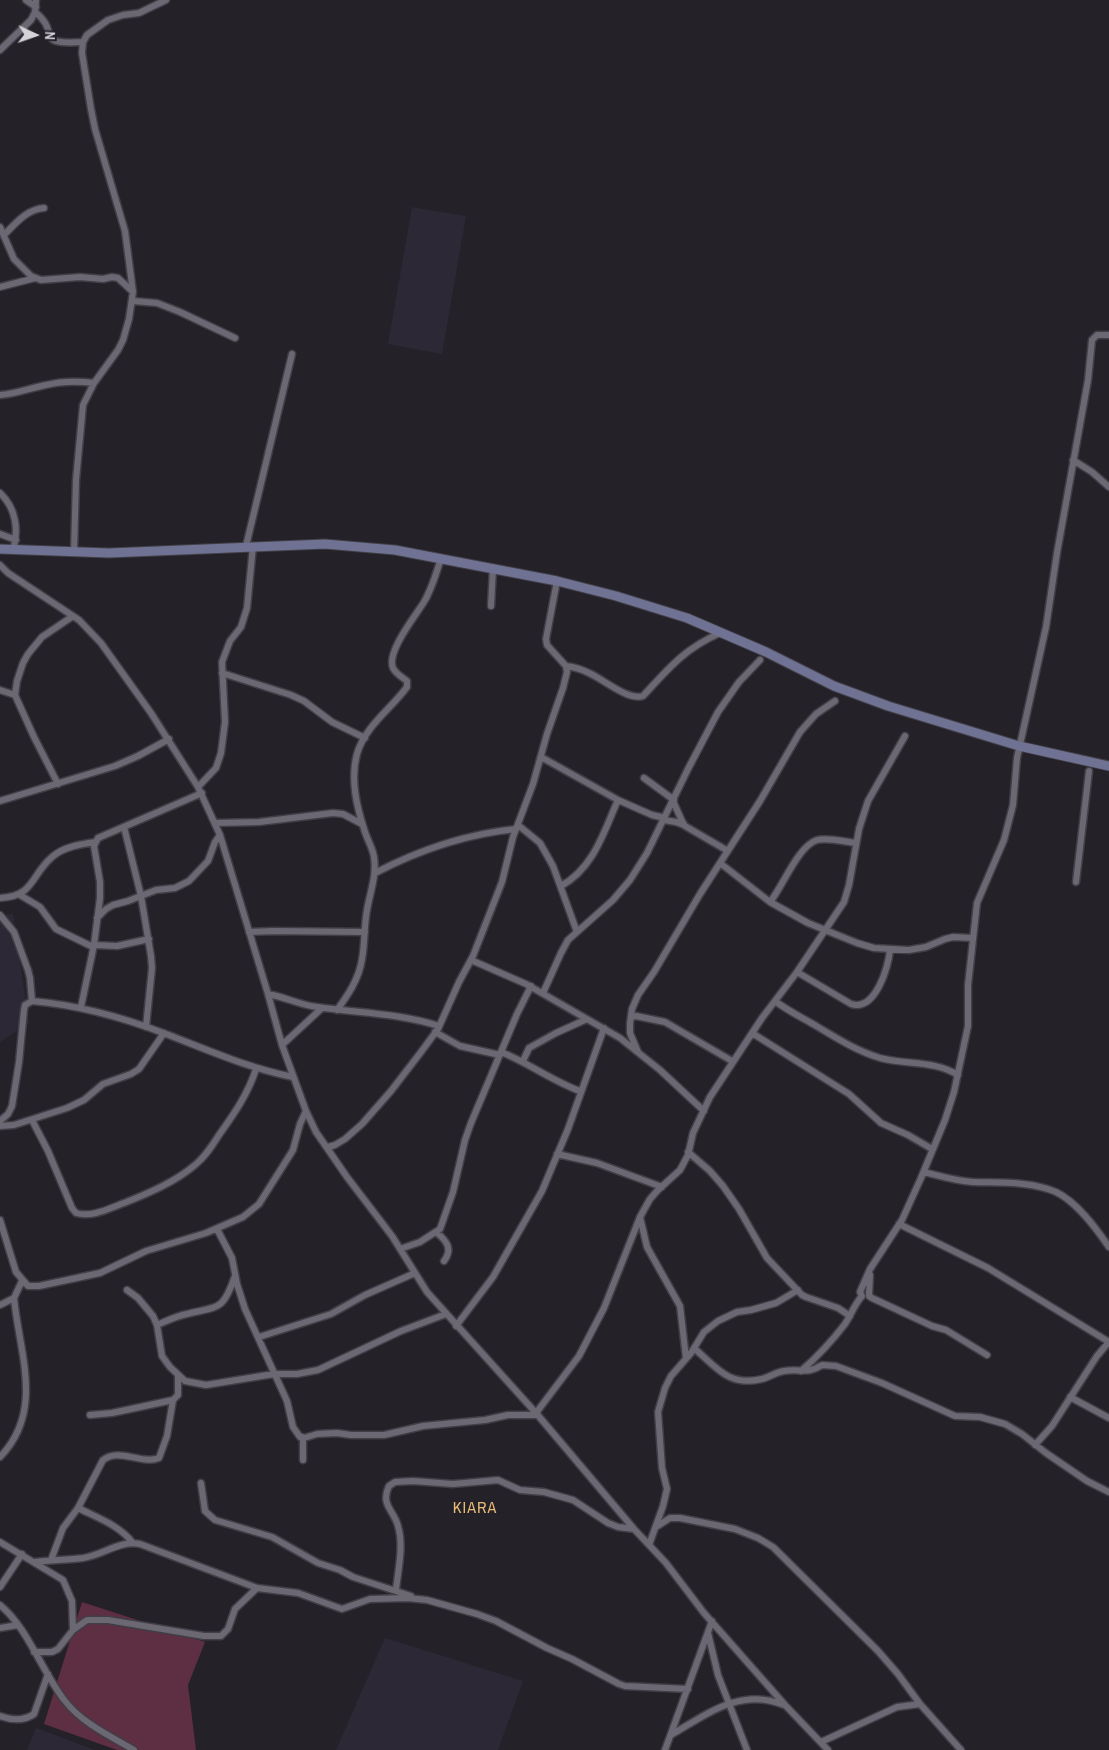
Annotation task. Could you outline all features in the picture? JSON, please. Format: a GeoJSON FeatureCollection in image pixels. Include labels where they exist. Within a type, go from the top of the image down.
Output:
{"type":"FeatureCollection","features":[{"type":"Feature","properties":{"kind":"main road"},"geometry":{"type":"LineString","coordinates":[[0,549],[109,553],[325,544],[394,550],[557,580],[688,618],[720,634],[766,652],[841,689],[896,709],[1019,746],[1109,766]]}},
{"type":"Feature","properties":{"kind":"street"},"geometry":{"type":"LineString","coordinates":[[26,0],[36,6],[45,22],[49,37],[53,40],[64,44],[83,42]]}},
{"type":"Feature","properties":{"kind":"street"},"geometry":{"type":"LineString","coordinates":[[74,552],[76,480],[83,405],[94,382],[118,350],[125,333],[133,300],[131,268],[125,231],[93,116],[82,53],[83,42],[87,35],[108,20],[123,15],[139,13],[166,0]]}},
{"type":"Feature","properties":{"kind":"street"},"geometry":{"type":"LineString","coordinates":[[0,50],[31,20],[36,6]]}},
{"type":"Feature","properties":{"kind":"street"},"geometry":{"type":"LineString","coordinates":[[4,235],[30,212],[44,208]]}},
{"type":"Feature","properties":{"kind":"street"},"geometry":{"type":"LineString","coordinates":[[0,227],[14,259],[31,276],[41,280],[80,277],[103,279],[112,277],[118,278],[133,292]]}},
{"type":"Feature","properties":{"kind":"street"},"geometry":{"type":"LineString","coordinates":[[0,287],[36,278]]}},
{"type":"Feature","properties":{"kind":"street"},"geometry":{"type":"LineString","coordinates":[[133,300],[157,303],[235,338]]}},
{"type":"Feature","properties":{"kind":"street"},"geometry":{"type":"LineString","coordinates":[[801,1371],[816,1358],[850,1316],[856,1302],[862,1296],[860,1292],[870,1269],[899,1224],[924,1172],[945,1120],[958,1075],[968,1026],[968,984],[977,903],[1009,823],[1016,789],[1019,746],[1046,627],[1050,593],[1088,380],[1092,340],[1097,335],[1109,335]]}},
{"type":"Feature","properties":{"kind":"street"},"geometry":{"type":"LineString","coordinates":[[81,1007],[93,946],[100,890],[95,852],[98,838],[200,790],[216,768],[221,753],[224,722],[222,662],[234,635],[241,627],[248,608],[250,546],[292,354]]}},
{"type":"Feature","properties":{"kind":"street"},"geometry":{"type":"LineString","coordinates":[[0,395],[12,394],[57,382],[94,382]]}},
{"type":"Feature","properties":{"kind":"street"},"geometry":{"type":"LineString","coordinates":[[1073,460],[1092,472],[1109,487]]}},
{"type":"Feature","properties":{"kind":"street"},"geometry":{"type":"LineString","coordinates":[[0,493],[6,498],[16,522],[16,540],[13,550]]}},
{"type":"Feature","properties":{"kind":"street"},"geometry":{"type":"LineString","coordinates":[[0,534],[16,540]]}},
{"type":"Feature","properties":{"kind":"street"},"geometry":{"type":"LineString","coordinates":[[337,1010],[357,977],[362,960],[367,911],[375,872],[374,855],[362,824],[355,791],[358,752],[365,738],[389,706],[407,687],[407,681],[399,676],[393,668],[393,657],[406,628],[424,603],[441,559]]}},
{"type":"Feature","properties":{"kind":"street"},"geometry":{"type":"LineString","coordinates":[[0,565],[8,573],[73,616],[101,642],[169,739],[200,790],[220,835],[282,1045],[306,1112],[316,1132],[347,1177],[392,1236],[427,1292],[537,1414],[634,1529],[666,1563],[704,1613],[824,1747],[897,1707],[920,1704]]}},
{"type":"Feature","properties":{"kind":"street"},"geometry":{"type":"LineString","coordinates":[[491,606],[493,568]]}},
{"type":"Feature","properties":{"kind":"street"},"geometry":{"type":"LineString","coordinates":[[557,580],[546,639],[547,645],[566,666],[590,673],[633,697],[643,696],[676,660],[701,642],[720,634]]}},
{"type":"Feature","properties":{"kind":"street"},"geometry":{"type":"LineString","coordinates":[[58,784],[14,695],[23,663],[32,649],[42,637],[73,616]]}},
{"type":"Feature","properties":{"kind":"street"},"geometry":{"type":"LineString","coordinates":[[543,993],[568,940],[612,900],[630,880],[647,853],[718,712],[739,682],[760,660]]}},
{"type":"Feature","properties":{"kind":"street"},"geometry":{"type":"LineString","coordinates":[[328,1147],[345,1139],[362,1124],[391,1091],[439,1026],[471,960],[497,895],[517,827],[533,784],[547,734],[563,688],[567,672],[566,666]]}},
{"type":"Feature","properties":{"kind":"street"},"geometry":{"type":"LineString","coordinates":[[222,673],[291,695],[332,722],[365,738]]}},
{"type":"Feature","properties":{"kind":"street"},"geometry":{"type":"LineString","coordinates":[[0,690],[14,695]]}},
{"type":"Feature","properties":{"kind":"street"},"geometry":{"type":"LineString","coordinates":[[638,1052],[630,1033],[631,1017],[638,995],[760,801],[800,732],[816,714],[835,700]]}},
{"type":"Feature","properties":{"kind":"street"},"geometry":{"type":"LineString","coordinates":[[537,1414],[579,1356],[604,1308],[640,1216],[650,1199],[680,1170],[688,1152],[693,1133],[710,1097],[732,1061],[797,972],[844,902],[860,824],[868,801],[905,736]]}},
{"type":"Feature","properties":{"kind":"street"},"geometry":{"type":"LineString","coordinates":[[0,801],[115,766],[169,739]]}},
{"type":"Feature","properties":{"kind":"street"},"geometry":{"type":"LineString","coordinates":[[541,757],[618,800],[652,815],[686,826],[728,851]]}},
{"type":"Feature","properties":{"kind":"street"},"geometry":{"type":"LineString","coordinates":[[1076,882],[1089,771]]}},
{"type":"Feature","properties":{"kind":"street"},"geometry":{"type":"LineString","coordinates":[[644,778],[673,801],[686,826]]}},
{"type":"Feature","properties":{"kind":"street"},"geometry":{"type":"LineString","coordinates":[[561,886],[573,880],[588,863],[597,848],[618,800]]}},
{"type":"Feature","properties":{"kind":"street"},"geometry":{"type":"LineString","coordinates":[[215,823],[269,822],[333,813],[343,814],[362,824]]}},
{"type":"Feature","properties":{"kind":"street"},"geometry":{"type":"LineString","coordinates":[[124,827],[141,896],[149,939],[152,968],[146,1027]]}},
{"type":"Feature","properties":{"kind":"street"},"geometry":{"type":"LineString","coordinates":[[375,872],[412,854],[478,834],[517,827],[540,843],[553,866],[577,932]]}},
{"type":"Feature","properties":{"kind":"street"},"geometry":{"type":"LineString","coordinates":[[97,918],[106,909],[156,890],[175,888],[189,881],[208,861],[215,842],[220,835]]}},
{"type":"Feature","properties":{"kind":"street"},"geometry":{"type":"LineString","coordinates":[[770,902],[798,857],[812,842],[819,839],[856,843]]}},
{"type":"Feature","properties":{"kind":"street"},"geometry":{"type":"LineString","coordinates":[[0,898],[20,895],[30,888],[34,878],[52,856],[60,851],[96,842]]}},
{"type":"Feature","properties":{"kind":"street"},"geometry":{"type":"LineString","coordinates":[[720,863],[770,902],[808,923],[857,943],[890,950],[918,949],[953,937],[972,938]]}},
{"type":"Feature","properties":{"kind":"street"},"geometry":{"type":"LineString","coordinates":[[20,895],[40,908],[56,929],[93,946],[117,946],[149,939]]}},
{"type":"Feature","properties":{"kind":"street"},"geometry":{"type":"LineString","coordinates":[[0,915],[14,932],[28,970],[32,1001]]}},
{"type":"Feature","properties":{"kind":"street"},"geometry":{"type":"LineString","coordinates":[[249,932],[365,932]]}},
{"type":"Feature","properties":{"kind":"street"},"geometry":{"type":"LineString","coordinates":[[797,972],[851,1004],[859,1005],[865,1003],[872,996],[884,978],[889,964],[890,950]]}},
{"type":"Feature","properties":{"kind":"street"},"geometry":{"type":"LineString","coordinates":[[471,960],[531,986],[604,1028],[638,1052],[704,1110]]}},
{"type":"Feature","properties":{"kind":"street"},"geometry":{"type":"LineString","coordinates":[[400,1249],[420,1242],[436,1232],[444,1221],[465,1140],[500,1054],[531,986]]}},
{"type":"Feature","properties":{"kind":"street"},"geometry":{"type":"LineString","coordinates":[[268,994],[322,1008],[391,1015],[439,1026]]}},
{"type":"Feature","properties":{"kind":"street"},"geometry":{"type":"LineString","coordinates":[[0,1121],[8,1114],[12,1106],[24,1010],[28,1002],[32,1001],[81,1007],[164,1033],[256,1069],[292,1077]]}},
{"type":"Feature","properties":{"kind":"street"},"geometry":{"type":"LineString","coordinates":[[775,1001],[835,1038],[861,1051],[895,1062],[948,1069],[958,1075]]}},
{"type":"Feature","properties":{"kind":"street"},"geometry":{"type":"LineString","coordinates":[[282,1045],[322,1008]]}},
{"type":"Feature","properties":{"kind":"street"},"geometry":{"type":"LineString","coordinates":[[631,1017],[636,1016],[665,1022],[732,1061]]}},
{"type":"Feature","properties":{"kind":"street"},"geometry":{"type":"LineString","coordinates":[[523,1061],[529,1048],[587,1019]]}},
{"type":"Feature","properties":{"kind":"street"},"geometry":{"type":"LineString","coordinates":[[456,1326],[493,1277],[542,1191],[568,1129],[604,1028]]}},
{"type":"Feature","properties":{"kind":"street"},"geometry":{"type":"LineString","coordinates":[[435,1032],[460,1046],[523,1061],[560,1084],[580,1091]]}},
{"type":"Feature","properties":{"kind":"street"},"geometry":{"type":"LineString","coordinates":[[0,1126],[14,1125],[67,1108],[84,1100],[102,1084],[131,1074],[139,1069],[164,1033]]}},
{"type":"Feature","properties":{"kind":"street"},"geometry":{"type":"LineString","coordinates":[[752,1033],[848,1094],[881,1123],[908,1135],[932,1149]]}},
{"type":"Feature","properties":{"kind":"street"},"geometry":{"type":"LineString","coordinates":[[32,1120],[48,1151],[72,1208],[76,1213],[88,1215],[161,1187],[196,1165],[204,1157],[238,1108],[251,1086],[256,1069]]}},
{"type":"Feature","properties":{"kind":"street"},"geometry":{"type":"LineString","coordinates":[[0,1220],[16,1272],[28,1286],[39,1286],[100,1273],[146,1251],[206,1234],[243,1217],[259,1204],[293,1150],[300,1124],[306,1112]]}},
{"type":"Feature","properties":{"kind":"street"},"geometry":{"type":"LineString","coordinates":[[688,1152],[710,1171],[728,1192],[740,1209],[767,1258],[798,1290],[806,1297],[838,1308],[850,1316]]}},
{"type":"Feature","properties":{"kind":"street"},"geometry":{"type":"LineString","coordinates":[[556,1154],[597,1163],[662,1187]]}},
{"type":"Feature","properties":{"kind":"street"},"geometry":{"type":"LineString","coordinates":[[924,1172],[971,1182],[1022,1185],[1055,1191],[1085,1216],[1109,1246]]}},
{"type":"Feature","properties":{"kind":"street"},"geometry":{"type":"LineString","coordinates":[[640,1216],[647,1248],[680,1306],[686,1358]]}},
{"type":"Feature","properties":{"kind":"street"},"geometry":{"type":"LineString","coordinates":[[899,1224],[988,1268],[1109,1342],[1097,1356],[1056,1420],[1035,1445]]}},
{"type":"Feature","properties":{"kind":"street"},"geometry":{"type":"LineString","coordinates":[[217,1228],[232,1258],[240,1296],[274,1374],[288,1401],[293,1427],[303,1438],[303,1460]]}},
{"type":"Feature","properties":{"kind":"street"},"geometry":{"type":"LineString","coordinates":[[436,1232],[447,1243],[449,1248],[449,1255],[444,1261]]}},
{"type":"Feature","properties":{"kind":"street"},"geometry":{"type":"LineString","coordinates":[[870,1269],[869,1296],[932,1326],[946,1330],[987,1355]]}},
{"type":"Feature","properties":{"kind":"street"},"geometry":{"type":"LineString","coordinates":[[157,1325],[181,1315],[212,1309],[219,1305],[228,1293],[236,1273]]}},
{"type":"Feature","properties":{"kind":"street"},"geometry":{"type":"LineString","coordinates":[[259,1336],[331,1314],[364,1295],[415,1273]]}},
{"type":"Feature","properties":{"kind":"street"},"geometry":{"type":"LineString","coordinates":[[0,1457],[15,1438],[22,1421],[26,1389],[24,1357],[14,1298],[22,1281]]}},
{"type":"Feature","properties":{"kind":"street"},"geometry":{"type":"LineString","coordinates":[[126,1290],[146,1306],[157,1325],[162,1356],[178,1375],[185,1381],[206,1385],[274,1374],[297,1374],[318,1370],[401,1331],[446,1314]]}},
{"type":"Feature","properties":{"kind":"street"},"geometry":{"type":"LineString","coordinates":[[649,1546],[667,1489],[662,1468],[658,1412],[665,1388],[672,1376],[695,1348],[704,1332],[718,1321],[737,1312],[776,1303],[798,1290]]}},
{"type":"Feature","properties":{"kind":"street"},"geometry":{"type":"LineString","coordinates":[[0,1305],[14,1298]]}},
{"type":"Feature","properties":{"kind":"street"},"geometry":{"type":"LineString","coordinates":[[695,1348],[731,1379],[760,1379],[783,1371],[812,1371],[822,1365],[836,1366],[900,1390],[955,1416],[980,1417],[1005,1424],[1087,1481],[1109,1492]]}},
{"type":"Feature","properties":{"kind":"street"},"geometry":{"type":"LineString","coordinates":[[90,1415],[112,1413],[173,1400],[178,1395],[178,1375]]}},
{"type":"Feature","properties":{"kind":"street"},"geometry":{"type":"LineString","coordinates":[[1070,1397],[1109,1418]]}},
{"type":"Feature","properties":{"kind":"street"},"geometry":{"type":"LineString","coordinates":[[51,1560],[63,1528],[78,1508],[106,1457],[114,1455],[151,1460],[159,1458],[167,1436],[173,1400]]}},
{"type":"Feature","properties":{"kind":"street"},"geometry":{"type":"LineString","coordinates":[[302,1437],[327,1433],[384,1435],[423,1426],[485,1420],[508,1415],[537,1414]]}},
{"type":"Feature","properties":{"kind":"street"},"geometry":{"type":"LineString","coordinates":[[0,1445],[6,1451]]}},
{"type":"Feature","properties":{"kind":"street"},"geometry":{"type":"LineString","coordinates":[[396,1590],[400,1538],[398,1525],[388,1508],[386,1496],[389,1486],[395,1482],[413,1481],[453,1484],[498,1480],[520,1490],[544,1492],[573,1500],[608,1523],[618,1527],[634,1529]]}},
{"type":"Feature","properties":{"kind":"street"},"geometry":{"type":"LineString","coordinates":[[200,1483],[205,1511],[215,1520],[272,1537],[318,1563],[340,1570],[353,1577],[418,1599],[477,1614],[496,1621],[547,1648],[601,1673],[619,1684],[625,1686],[688,1688]]}},
{"type":"Feature","properties":{"kind":"street"},"geometry":{"type":"LineString","coordinates":[[78,1508],[116,1526],[127,1534],[133,1543]]}},
{"type":"Feature","properties":{"kind":"street"},"geometry":{"type":"LineString","coordinates":[[656,1527],[670,1518],[680,1518],[736,1529],[758,1538],[773,1547],[878,1651],[920,1704],[961,1750]]}},
{"type":"Feature","properties":{"kind":"street"},"geometry":{"type":"LineString","coordinates":[[0,1542],[64,1582],[72,1601],[73,1630]]}},
{"type":"Feature","properties":{"kind":"street"},"geometry":{"type":"LineString","coordinates":[[34,1562],[84,1558],[122,1544],[133,1543],[149,1547],[257,1588],[298,1593],[342,1609],[370,1600],[418,1599]]}},
{"type":"Feature","properties":{"kind":"street"},"geometry":{"type":"LineString","coordinates":[[0,1587],[22,1554]]}},
{"type":"Feature","properties":{"kind":"street"},"geometry":{"type":"LineString","coordinates":[[34,1652],[52,1652],[58,1649],[73,1630],[87,1620],[108,1620],[204,1636],[221,1636],[228,1629],[235,1609],[257,1588]]}},
{"type":"Feature","properties":{"kind":"street"},"geometry":{"type":"LineString","coordinates":[[0,1605],[18,1625],[66,1702],[81,1717],[134,1750]]}},
{"type":"Feature","properties":{"kind":"street"},"geometry":{"type":"LineString","coordinates":[[665,1750],[712,1621]]}},
{"type":"Feature","properties":{"kind":"street"},"geometry":{"type":"LineString","coordinates":[[0,1628],[18,1625]]}},
{"type":"Feature","properties":{"kind":"street"},"geometry":{"type":"LineString","coordinates":[[707,1632],[718,1675],[747,1750]]}},
{"type":"Feature","properties":{"kind":"street"},"geometry":{"type":"LineString","coordinates":[[0,1716],[9,1719],[23,1718],[34,1714],[48,1674]]}},
{"type":"Feature","properties":{"kind":"street"},"geometry":{"type":"LineString","coordinates":[[671,1735],[730,1703],[752,1698],[772,1700],[785,1705]]}},
{"type":"Feature","properties":{"kind":"shaded area"},"geometry":{"type":"Polygon","coordinates":[[[412,207],[466,216],[442,354],[388,344],[412,207]]]}},
{"type":"Feature","properties":{"kind":"shaded area"},"geometry":{"type":"Polygon","coordinates":[[[13,914],[29,1023],[0,1042],[0,915],[13,914]]]}},
{"type":"Feature","properties":{"kind":"shaded area"},"geometry":{"type":"Polygon","coordinates":[[[82,1602],[205,1642],[188,1685],[196,1750],[117,1750],[44,1724],[82,1602]]]}},
{"type":"Feature","properties":{"kind":"shaded area"},"geometry":{"type":"Polygon","coordinates":[[[385,1638],[523,1681],[498,1750],[336,1750],[385,1638]]]}},
{"type":"Feature","properties":{"kind":"shaded area"},"geometry":{"type":"Polygon","coordinates":[[[36,1728],[95,1750],[27,1750],[36,1728]]]}},
{"type":"Feature","properties":{"kind":"district","name":"KIARA"},"geometry":{"type":"Point","coordinates":[475,1509]}}]}
